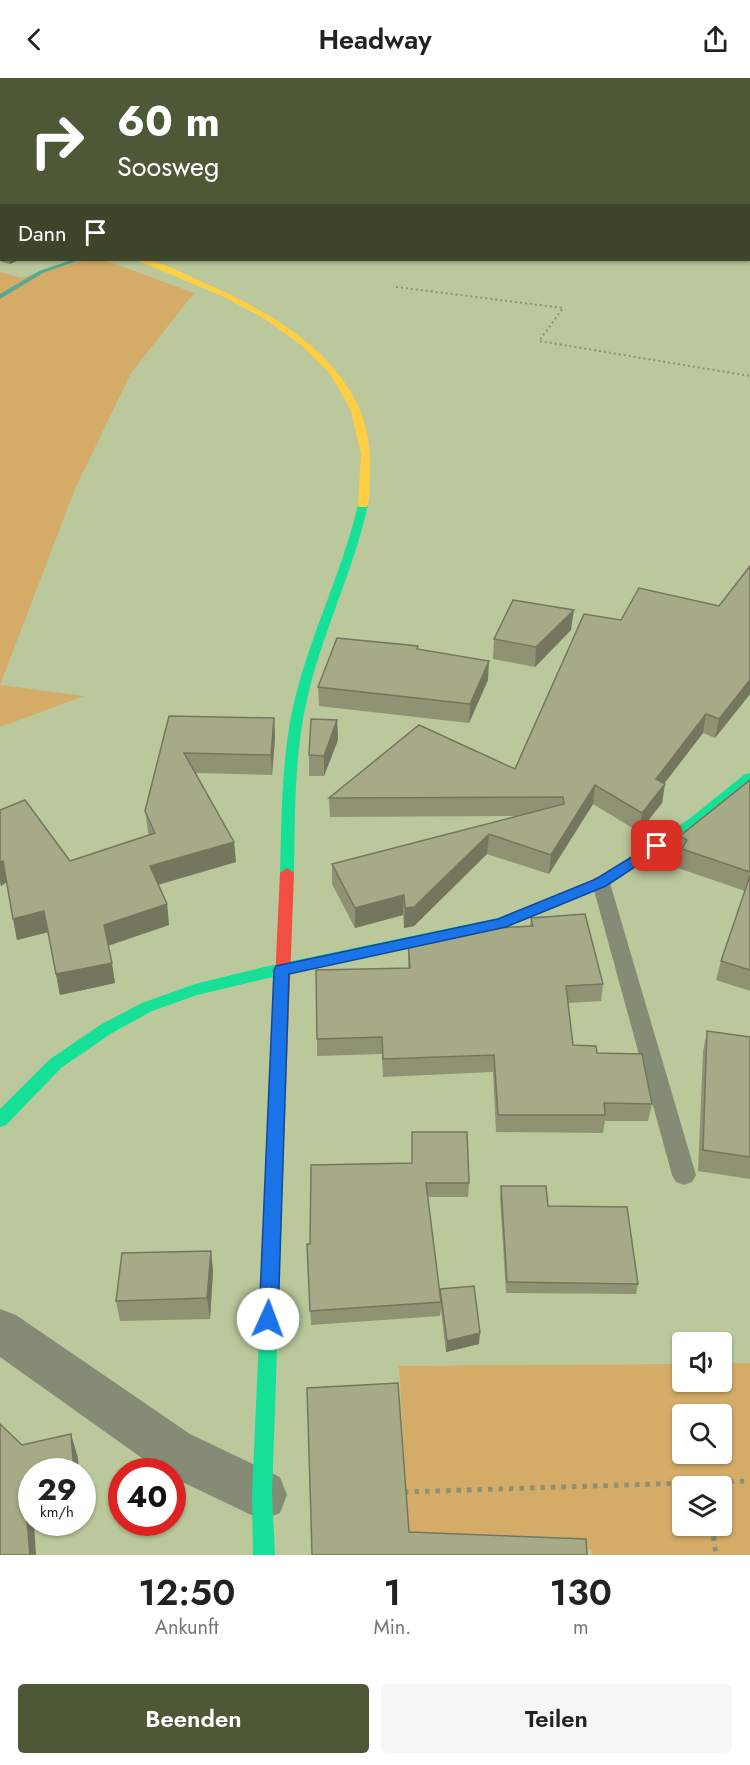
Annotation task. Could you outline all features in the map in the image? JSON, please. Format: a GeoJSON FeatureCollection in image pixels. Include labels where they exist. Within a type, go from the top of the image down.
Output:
{"type":"FeatureCollection","features":[{"type":"Feature","properties":{"kind":"street"},"geometry":{"type":"LineString","coordinates":[[143,261],[226,292],[256,308],[295,334],[323,359],[345,386],[356,406],[363,428],[368,471],[362,512],[343,581],[311,664],[294,727],[288,790],[287,880],[262,1495],[264,1555]]}},
{"type":"Feature","properties":{"kind":"street"},"geometry":{"type":"LineString","coordinates":[[0,1120],[55,1064],[106,1029],[147,1007],[195,990],[501,923],[601,883],[694,822],[750,777]]}},
{"type":"Feature","properties":{"kind":"street"},"geometry":{"type":"LineString","coordinates":[[0,1330],[173,1451],[262,1495]]}},
{"type":"Feature","properties":{"kind":"lane"},"geometry":{"type":"LineString","coordinates":[[601,883],[684,1175]]}},
{"type":"Feature","properties":{"kind":"path"},"geometry":{"type":"LineString","coordinates":[[396,287],[563,308],[539,341],[750,376]]}},
{"type":"Feature","properties":{"kind":"path"},"geometry":{"type":"LineString","coordinates":[[732,1482],[750,1481]]}},
{"type":"Feature","properties":{"kind":"path"},"geometry":{"type":"LineString","coordinates":[[404,1492],[672,1485]]}},
{"type":"Feature","properties":{"kind":"path"},"geometry":{"type":"LineString","coordinates":[[713,1536],[716,1555]]}},
{"type":"Feature","properties":{"kind":"shaded area"},"geometry":{"type":"Polygon","coordinates":[[[81,261],[107,261],[194,293],[131,373],[75,489],[0,685],[0,272],[21,278],[81,261]]]}},
{"type":"Feature","properties":{"kind":"shaded area"},"geometry":{"type":"Polygon","coordinates":[[[0,685],[84,696],[0,727],[0,685]]]}},
{"type":"Feature","properties":{"kind":"shaded area"},"geometry":{"type":"Polygon","coordinates":[[[732,1363],[750,1363],[750,1555],[592,1555],[591,1549],[410,1551],[399,1366],[672,1364],[672,1392],[732,1392],[732,1363]]]}},
{"type":"Feature","properties":{"kind":"building"},"geometry":{"type":"Polygon","coordinates":[[[750,566],[750,680],[719,719],[706,714],[656,779],[665,784],[642,813],[595,785],[551,855],[489,834],[414,907],[405,908],[404,895],[355,908],[332,864],[564,804],[563,797],[329,798],[419,725],[515,769],[584,614],[621,620],[639,588],[719,606],[750,566]]]}},
{"type":"Feature","properties":{"kind":"building"},"geometry":{"type":"Polygon","coordinates":[[[513,600],[574,610],[536,647],[494,639],[513,600]]]}},
{"type":"Feature","properties":{"kind":"building"},"geometry":{"type":"Polygon","coordinates":[[[337,638],[418,646],[417,649],[489,661],[470,704],[318,687],[337,638]]]}},
{"type":"Feature","properties":{"kind":"building"},"geometry":{"type":"Polygon","coordinates":[[[169,716],[274,718],[271,755],[184,753],[234,842],[150,866],[167,904],[104,925],[112,963],[56,974],[44,911],[13,919],[3,861],[0,863],[0,810],[25,800],[70,861],[155,833],[145,811],[169,716]]]}},
{"type":"Feature","properties":{"kind":"building"},"geometry":{"type":"Polygon","coordinates":[[[311,719],[337,720],[324,756],[309,755],[311,719]]]}},
{"type":"Feature","properties":{"kind":"building"},"geometry":{"type":"Polygon","coordinates":[[[750,780],[750,872],[682,849],[687,840],[680,836],[750,780]]]}},
{"type":"Feature","properties":{"kind":"building"},"geometry":{"type":"Polygon","coordinates":[[[750,876],[750,970],[721,961],[750,876]]]}},
{"type":"Feature","properties":{"kind":"building"},"geometry":{"type":"Polygon","coordinates":[[[585,914],[603,984],[566,986],[573,1045],[596,1046],[597,1053],[642,1054],[652,1104],[604,1103],[605,1115],[498,1115],[494,1055],[383,1059],[382,1037],[317,1039],[316,970],[410,968],[408,941],[460,930],[533,926],[531,918],[585,914]]]}},
{"type":"Feature","properties":{"kind":"building"},"geometry":{"type":"Polygon","coordinates":[[[707,1031],[750,1037],[750,1157],[703,1150],[707,1031]]]}},
{"type":"Feature","properties":{"kind":"building"},"geometry":{"type":"Polygon","coordinates":[[[412,1132],[467,1132],[469,1183],[426,1183],[441,1302],[310,1311],[307,1244],[310,1244],[311,1165],[412,1163],[412,1132]]]}},
{"type":"Feature","properties":{"kind":"building"},"geometry":{"type":"Polygon","coordinates":[[[501,1186],[546,1186],[548,1206],[627,1207],[638,1284],[507,1282],[501,1186]]]}},
{"type":"Feature","properties":{"kind":"building"},"geometry":{"type":"Polygon","coordinates":[[[211,1251],[207,1298],[116,1301],[122,1253],[211,1251]]]}},
{"type":"Feature","properties":{"kind":"building"},"geometry":{"type":"Polygon","coordinates":[[[474,1286],[480,1333],[447,1341],[440,1289],[474,1286]]]}},
{"type":"Feature","properties":{"kind":"building"},"geometry":{"type":"Polygon","coordinates":[[[398,1383],[409,1532],[586,1539],[587,1555],[312,1555],[307,1388],[398,1383]]]}},
{"type":"Feature","properties":{"kind":"building"},"geometry":{"type":"Polygon","coordinates":[[[0,1424],[22,1445],[71,1434],[73,1458],[18,1458],[18,1536],[28,1536],[30,1555],[0,1555],[0,1424]]]}},
{"type":"Feature","properties":{"kind":"waterway"},"geometry":{"type":"LineString","coordinates":[[0,297],[41,272],[74,261]]}},
{"type":"Feature","properties":{"kind":"traffic: fast"},"geometry":{"type":"LineString","coordinates":[[287,873],[290,780],[298,710],[311,664],[351,552],[363,505]]}},
{"type":"Feature","properties":{"kind":"traffic: fast"},"geometry":{"type":"LineString","coordinates":[[0,1120],[55,1064],[106,1029],[147,1007],[195,990],[264,973],[501,923],[601,883],[694,822],[750,777]]}},
{"type":"Feature","properties":{"kind":"traffic: fast"},"geometry":{"type":"LineString","coordinates":[[264,1555],[262,1495],[278,1089]]}},
{"type":"Feature","properties":{"kind":"traffic: slow"},"geometry":{"type":"LineString","coordinates":[[143,261],[226,295],[268,317],[304,343],[335,374],[356,411],[366,454],[363,505]]}},
{"type":"Feature","properties":{"kind":"traffic: jam"},"geometry":{"type":"LineString","coordinates":[[278,1089],[287,873]]}},
{"type":"Feature","properties":{"kind":"route"},"geometry":{"type":"LineString","coordinates":[[268,1319],[282,970],[501,923],[601,883],[657,846]]}}]}
